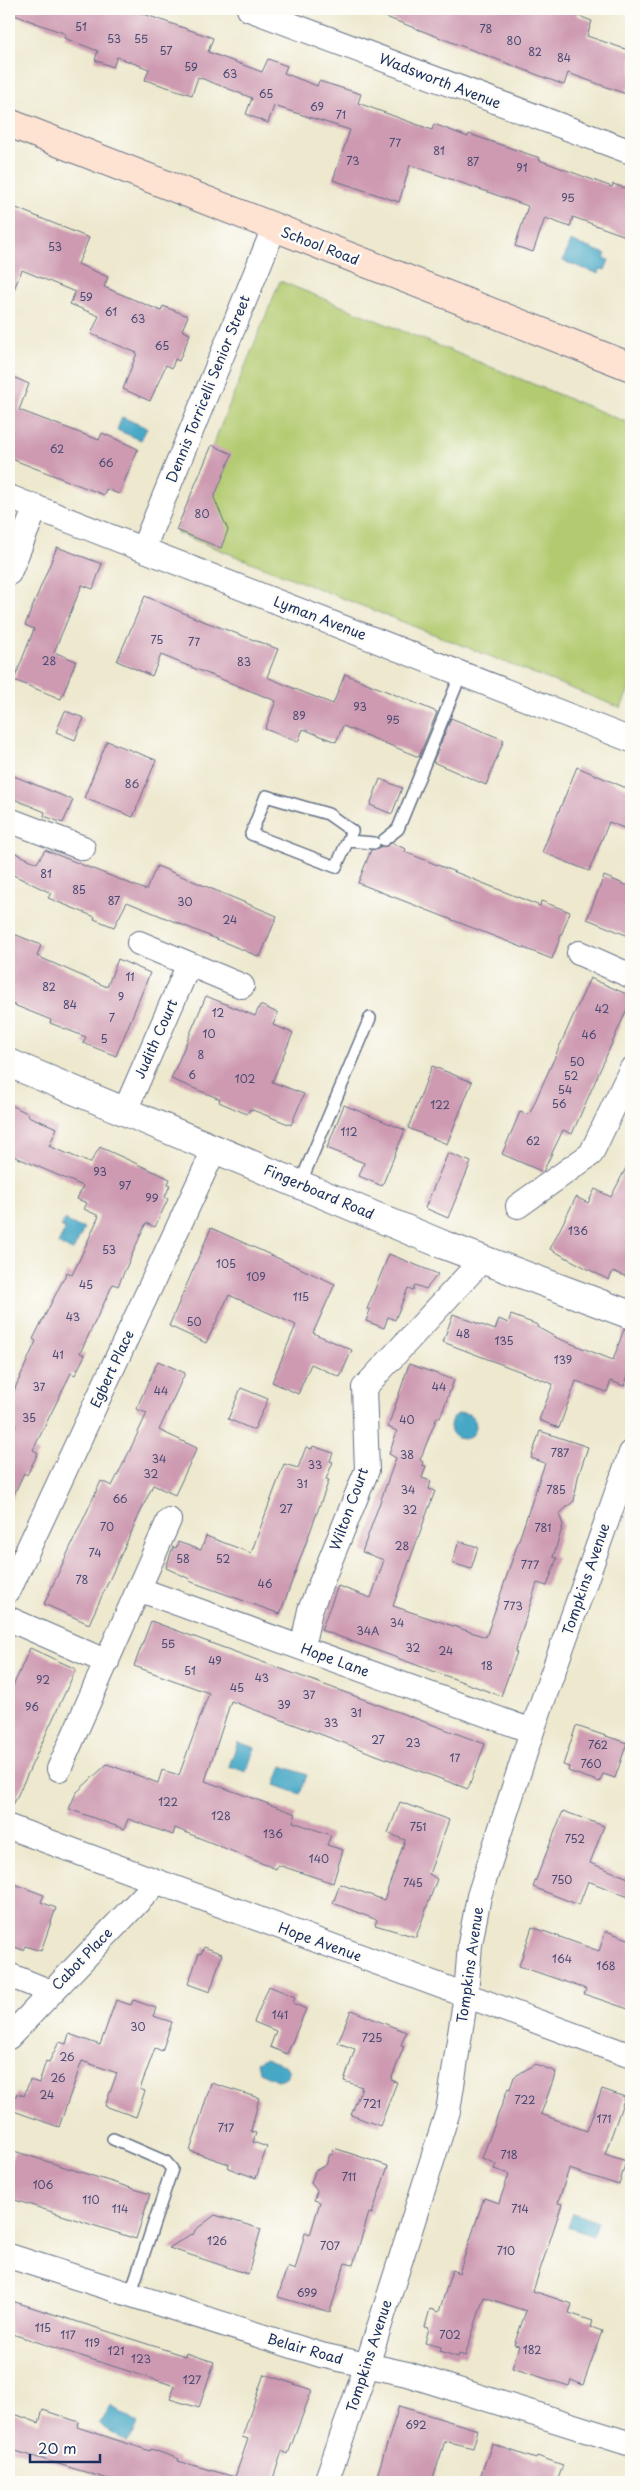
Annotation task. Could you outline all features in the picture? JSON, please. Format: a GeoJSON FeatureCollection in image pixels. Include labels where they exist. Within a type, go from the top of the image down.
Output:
{"type":"FeatureCollection","features":[{"type":"Feature","properties":{"kind":"main road","name":"School Road"},"geometry":{"type":"LineString","coordinates":[[9,123],[631,368]]}},
{"type":"Feature","properties":{"kind":"street","name":"Wadsworth Avenue"},"geometry":{"type":"LineString","coordinates":[[250,9],[631,152]]}},
{"type":"Feature","properties":{"kind":"street","name":"Dennis Torricelli Senior Street"},"geometry":{"type":"LineString","coordinates":[[143,549],[274,228]]}},
{"type":"Feature","properties":{"kind":"street","name":"Lyman Avenue"},"geometry":{"type":"LineString","coordinates":[[9,497],[631,740]]}},
{"type":"Feature","properties":{"kind":"street"},"geometry":{"type":"LineString","coordinates":[[9,573],[36,507]]}},
{"type":"Feature","properties":{"kind":"street"},"geometry":{"type":"LineString","coordinates":[[9,820],[83,848]]}},
{"type":"Feature","properties":{"kind":"street"},"geometry":{"type":"LineString","coordinates":[[139,944],[242,986]]}},
{"type":"Feature","properties":{"kind":"street"},"geometry":{"type":"LineString","coordinates":[[579,953],[631,976]]}},
{"type":"Feature","properties":{"kind":"street","name":"Judith Court"},"geometry":{"type":"LineString","coordinates":[[124,1113],[189,964]]}},
{"type":"Feature","properties":{"kind":"street","name":"Fingerboard Road"},"geometry":{"type":"LineString","coordinates":[[9,1063],[124,1113],[215,1148],[482,1260],[631,1315]]}},
{"type":"Feature","properties":{"kind":"street"},"geometry":{"type":"LineString","coordinates":[[518,1206],[591,1154],[631,1070]]}},
{"type":"Feature","properties":{"kind":"street","name":"Egbert Place"},"geometry":{"type":"LineString","coordinates":[[9,1590],[215,1148]]}},
{"type":"Feature","properties":{"kind":"street","name":"Wilton Court"},"geometry":{"type":"LineString","coordinates":[[302,1648],[310,1610],[367,1470],[364,1388],[482,1260]]}},
{"type":"Feature","properties":{"kind":"street","name":"Tompkins Avenue"},"geometry":{"type":"LineString","coordinates":[[326,2482],[367,2365],[448,2111],[466,1995],[470,1944],[479,1896],[532,1731],[625,1488],[631,1453]]}},
{"type":"Feature","properties":{"kind":"street"},"geometry":{"type":"LineString","coordinates":[[59,1769],[169,1520]]}},
{"type":"Feature","properties":{"kind":"street","name":"Hope Lane"},"geometry":{"type":"LineString","coordinates":[[138,1589],[532,1731]]}},
{"type":"Feature","properties":{"kind":"street"},"geometry":{"type":"LineString","coordinates":[[9,1619],[106,1662]]}},
{"type":"Feature","properties":{"kind":"street","name":"Hope Avenue"},"geometry":{"type":"LineString","coordinates":[[9,1827],[631,2056]]}},
{"type":"Feature","properties":{"kind":"street","name":"Cabot Place"},"geometry":{"type":"LineString","coordinates":[[9,2037],[157,1882]]}},
{"type":"Feature","properties":{"kind":"street"},"geometry":{"type":"LineString","coordinates":[[9,1975],[51,1992]]}},
{"type":"Feature","properties":{"kind":"street","name":"Belair Road"},"geometry":{"type":"LineString","coordinates":[[9,2256],[321,2355],[407,2374],[631,2444]]}},
{"type":"Feature","properties":{"kind":"lane"},"geometry":{"type":"LineString","coordinates":[[349,841],[379,842],[398,829],[461,674]]}},
{"type":"Feature","properties":{"kind":"lane"},"geometry":{"type":"LineString","coordinates":[[266,796],[328,814],[352,831],[349,841],[336,867],[251,834],[266,796]]}},
{"type":"Feature","properties":{"kind":"lane"},"geometry":{"type":"LineString","coordinates":[[300,1184],[370,1018]]}},
{"type":"Feature","properties":{"kind":"lane"},"geometry":{"type":"LineString","coordinates":[[113,2139],[166,2162],[172,2169],[130,2295]]}},
{"type":"Feature","properties":{"kind":"green space"},"geometry":{"type":"Polygon","coordinates":[[[280,281],[631,424],[631,684],[621,708],[177,533],[280,281]]]}},
{"type":"Feature","properties":{"kind":"water"},"geometry":{"type":"Polygon","coordinates":[[[570,241],[606,254],[604,258],[609,260],[605,270],[600,269],[599,274],[563,261],[570,241]]]}},
{"type":"Feature","properties":{"kind":"water"},"geometry":{"type":"Polygon","coordinates":[[[122,417],[147,428],[141,440],[117,430],[122,417]]]}},
{"type":"Feature","properties":{"kind":"water"},"geometry":{"type":"Polygon","coordinates":[[[64,1220],[84,1229],[73,1251],[58,1244],[65,1229],[61,1227],[64,1220]]]}},
{"type":"Feature","properties":{"kind":"water"},"geometry":{"type":"Polygon","coordinates":[[[463,1413],[472,1417],[476,1426],[472,1435],[463,1439],[454,1435],[450,1426],[454,1417],[463,1413]]]}},
{"type":"Feature","properties":{"kind":"water"},"geometry":{"type":"Polygon","coordinates":[[[238,1742],[255,1748],[246,1772],[229,1766],[238,1742]]]}},
{"type":"Feature","properties":{"kind":"water"},"geometry":{"type":"Polygon","coordinates":[[[282,1766],[307,1775],[300,1794],[275,1785],[282,1766]]]}},
{"type":"Feature","properties":{"kind":"water"},"geometry":{"type":"Polygon","coordinates":[[[265,2058],[286,2066],[289,2072],[286,2078],[277,2080],[259,2072],[257,2062],[265,2058]]]}},
{"type":"Feature","properties":{"kind":"water"},"geometry":{"type":"Polygon","coordinates":[[[573,2213],[598,2222],[593,2236],[568,2227],[573,2213]]]}},
{"type":"Feature","properties":{"kind":"water"},"geometry":{"type":"Polygon","coordinates":[[[111,2406],[139,2424],[127,2442],[99,2424],[111,2406]]]}},
{"type":"Feature","properties":{"kind":"building"},"geometry":{"type":"Polygon","coordinates":[[[9,9],[129,9],[213,38],[208,52],[262,72],[268,59],[287,66],[284,73],[317,86],[319,81],[361,94],[358,103],[432,130],[434,124],[468,137],[469,134],[540,158],[539,160],[612,187],[613,184],[631,190],[631,238],[573,217],[570,227],[545,218],[533,252],[515,246],[528,206],[410,165],[399,202],[333,180],[350,130],[274,106],[268,123],[246,114],[252,98],[198,77],[192,95],[145,80],[149,69],[117,57],[113,67],[95,60],[98,51],[64,38],[66,34],[9,13],[9,9]]]}},
{"type":"Feature","properties":{"kind":"building"},"geometry":{"type":"Polygon","coordinates":[[[371,9],[579,9],[576,15],[592,21],[587,36],[631,51],[631,81],[626,94],[568,73],[564,85],[370,11],[371,9]]]}},
{"type":"Feature","properties":{"kind":"building"},"geometry":{"type":"Polygon","coordinates":[[[9,205],[89,238],[78,264],[108,277],[104,287],[161,311],[163,306],[188,316],[182,330],[190,334],[179,361],[175,359],[172,368],[166,365],[150,401],[123,389],[137,353],[91,334],[99,316],[70,304],[75,292],[22,270],[9,301],[9,205]]]}},
{"type":"Feature","properties":{"kind":"building"},"geometry":{"type":"Polygon","coordinates":[[[9,375],[29,384],[19,410],[99,440],[102,433],[138,449],[119,494],[106,489],[104,495],[9,458],[9,375]]]}},
{"type":"Feature","properties":{"kind":"building"},"geometry":{"type":"Polygon","coordinates":[[[212,445],[232,454],[214,498],[228,530],[221,548],[176,530],[212,445]]]}},
{"type":"Feature","properties":{"kind":"building"},"geometry":{"type":"Polygon","coordinates":[[[57,547],[102,564],[93,589],[82,585],[54,652],[76,661],[61,699],[14,680],[34,629],[25,625],[57,547]]]}},
{"type":"Feature","properties":{"kind":"building"},"geometry":{"type":"Polygon","coordinates":[[[145,596],[195,618],[278,649],[267,677],[300,691],[333,704],[345,674],[437,712],[419,757],[343,726],[336,742],[303,729],[298,742],[265,729],[276,701],[161,655],[152,676],[117,661],[145,596]]]}},
{"type":"Feature","properties":{"kind":"building"},"geometry":{"type":"Polygon","coordinates":[[[65,711],[84,718],[75,740],[56,732],[65,711]]]}},
{"type":"Feature","properties":{"kind":"building"},"geometry":{"type":"Polygon","coordinates":[[[451,718],[504,740],[486,785],[433,762],[451,718]]]}},
{"type":"Feature","properties":{"kind":"building"},"geometry":{"type":"Polygon","coordinates":[[[107,741],[156,760],[133,817],[84,798],[107,741]]]}},
{"type":"Feature","properties":{"kind":"building"},"geometry":{"type":"Polygon","coordinates":[[[577,767],[631,790],[631,831],[609,822],[589,871],[542,852],[577,767]]]}},
{"type":"Feature","properties":{"kind":"building"},"geometry":{"type":"Polygon","coordinates":[[[9,774],[73,800],[63,823],[44,816],[45,812],[9,797],[9,774]]]}},
{"type":"Feature","properties":{"kind":"building"},"geometry":{"type":"Polygon","coordinates":[[[380,779],[402,788],[392,814],[370,805],[380,779]]]}},
{"type":"Feature","properties":{"kind":"building"},"geometry":{"type":"Polygon","coordinates":[[[392,843],[406,849],[405,852],[540,906],[541,901],[570,912],[552,959],[358,883],[371,850],[392,843]]]}},
{"type":"Feature","properties":{"kind":"building"},"geometry":{"type":"Polygon","coordinates":[[[9,850],[37,863],[45,850],[146,890],[157,866],[277,916],[260,957],[127,902],[114,927],[94,919],[95,917],[48,898],[51,893],[9,873],[9,850]]]}},
{"type":"Feature","properties":{"kind":"building"},"geometry":{"type":"Polygon","coordinates":[[[604,876],[631,887],[631,937],[587,919],[604,876]]]}},
{"type":"Feature","properties":{"kind":"building"},"geometry":{"type":"Polygon","coordinates":[[[9,932],[41,945],[37,956],[107,987],[118,959],[150,973],[116,1056],[83,1043],[86,1037],[50,1023],[51,1020],[9,1003],[9,932]]]}},
{"type":"Feature","properties":{"kind":"building"},"geometry":{"type":"Polygon","coordinates":[[[590,978],[631,996],[631,1000],[572,1134],[563,1130],[543,1172],[502,1154],[520,1112],[529,1115],[590,978]]]}},
{"type":"Feature","properties":{"kind":"building"},"geometry":{"type":"Polygon","coordinates":[[[206,996],[255,1016],[260,1005],[278,1013],[273,1025],[293,1033],[272,1082],[304,1094],[291,1125],[250,1109],[247,1114],[219,1102],[220,1099],[171,1079],[206,996]]]}},
{"type":"Feature","properties":{"kind":"building"},"geometry":{"type":"Polygon","coordinates":[[[432,1066],[472,1082],[447,1144],[408,1128],[432,1066]]]}},
{"type":"Feature","properties":{"kind":"building"},"geometry":{"type":"Polygon","coordinates":[[[9,1104],[29,1114],[28,1116],[57,1128],[49,1146],[90,1163],[100,1147],[170,1179],[168,1184],[170,1185],[165,1197],[168,1199],[155,1227],[146,1223],[118,1286],[113,1284],[80,1353],[85,1355],[75,1375],[71,1373],[33,1450],[38,1453],[27,1475],[24,1473],[9,1505],[9,1440],[16,1426],[9,1422],[9,1402],[36,1341],[33,1339],[67,1272],[72,1275],[99,1216],[84,1209],[87,1203],[77,1199],[83,1186],[11,1155],[9,1159],[9,1104]]]}},
{"type":"Feature","properties":{"kind":"building"},"geometry":{"type":"Polygon","coordinates":[[[344,1105],[405,1130],[382,1186],[359,1176],[364,1163],[327,1148],[344,1105]]]}},
{"type":"Feature","properties":{"kind":"building"},"geometry":{"type":"Polygon","coordinates":[[[448,1153],[471,1162],[448,1218],[425,1208],[448,1153]]]}},
{"type":"Feature","properties":{"kind":"building"},"geometry":{"type":"Polygon","coordinates":[[[631,1158],[631,1279],[613,1271],[609,1280],[550,1249],[576,1197],[588,1203],[595,1189],[611,1197],[631,1158]]]}},
{"type":"Feature","properties":{"kind":"building"},"geometry":{"type":"Polygon","coordinates":[[[211,1228],[335,1284],[313,1333],[352,1350],[340,1377],[311,1364],[298,1394],[272,1382],[296,1325],[229,1295],[206,1343],[169,1326],[211,1228]]]}},
{"type":"Feature","properties":{"kind":"building"},"geometry":{"type":"Polygon","coordinates":[[[389,1254],[438,1274],[426,1289],[415,1285],[413,1290],[408,1288],[395,1320],[388,1317],[384,1328],[366,1321],[370,1310],[367,1309],[389,1254]]]}},
{"type":"Feature","properties":{"kind":"building"},"geometry":{"type":"Polygon","coordinates":[[[453,1314],[495,1330],[499,1319],[508,1323],[511,1315],[538,1325],[537,1327],[557,1338],[613,1360],[624,1329],[631,1330],[631,1368],[624,1386],[611,1381],[607,1392],[576,1381],[559,1428],[539,1420],[553,1384],[443,1342],[453,1314]]]}},
{"type":"Feature","properties":{"kind":"building"},"geometry":{"type":"Polygon","coordinates":[[[158,1361],[185,1373],[159,1430],[197,1448],[175,1495],[153,1485],[89,1624],[44,1604],[101,1481],[112,1486],[128,1454],[147,1413],[136,1409],[158,1361]]]}},
{"type":"Feature","properties":{"kind":"building"},"geometry":{"type":"Polygon","coordinates":[[[409,1364],[454,1380],[440,1418],[437,1417],[420,1460],[423,1462],[422,1465],[426,1466],[422,1478],[431,1481],[429,1489],[435,1491],[393,1606],[486,1637],[545,1463],[531,1458],[540,1431],[588,1447],[578,1477],[574,1501],[559,1514],[563,1525],[553,1557],[557,1558],[547,1586],[537,1583],[515,1652],[517,1652],[501,1696],[321,1630],[338,1586],[371,1598],[384,1560],[362,1552],[396,1458],[389,1454],[397,1431],[388,1427],[409,1364]]]}},
{"type":"Feature","properties":{"kind":"building"},"geometry":{"type":"Polygon","coordinates":[[[241,1388],[268,1399],[254,1430],[228,1419],[241,1388]]]}},
{"type":"Feature","properties":{"kind":"building"},"geometry":{"type":"Polygon","coordinates":[[[313,1446],[333,1453],[330,1461],[333,1462],[326,1479],[329,1480],[280,1614],[189,1581],[190,1579],[166,1568],[173,1547],[176,1548],[178,1542],[201,1550],[206,1536],[251,1553],[284,1464],[298,1468],[306,1447],[312,1449],[313,1446]]]}},
{"type":"Feature","properties":{"kind":"building"},"geometry":{"type":"Polygon","coordinates":[[[459,1541],[478,1547],[471,1569],[452,1563],[459,1541]]]}},
{"type":"Feature","properties":{"kind":"building"},"geometry":{"type":"Polygon","coordinates":[[[151,1621],[485,1744],[468,1789],[231,1701],[205,1781],[296,1814],[293,1822],[331,1835],[327,1845],[343,1850],[333,1883],[278,1865],[276,1869],[175,1828],[173,1835],[128,1819],[124,1829],[69,1809],[76,1793],[107,1764],[158,1783],[162,1770],[179,1775],[209,1693],[134,1666],[151,1621]]]}},
{"type":"Feature","properties":{"kind":"building"},"geometry":{"type":"Polygon","coordinates":[[[30,1648],[76,1669],[9,1814],[9,1695],[30,1648]]]}},
{"type":"Feature","properties":{"kind":"building"},"geometry":{"type":"Polygon","coordinates":[[[576,1726],[627,1743],[615,1778],[603,1774],[600,1782],[568,1771],[569,1767],[563,1765],[576,1726]]]}},
{"type":"Feature","properties":{"kind":"building"},"geometry":{"type":"Polygon","coordinates":[[[400,1802],[449,1820],[429,1874],[437,1879],[416,1937],[375,1925],[377,1920],[333,1903],[340,1884],[384,1900],[405,1840],[388,1833],[400,1802]]]}},
{"type":"Feature","properties":{"kind":"building"},"geometry":{"type":"Polygon","coordinates":[[[563,1811],[604,1826],[590,1863],[631,1879],[631,1898],[588,1881],[579,1905],[533,1887],[563,1811]]]}},
{"type":"Feature","properties":{"kind":"building"},"geometry":{"type":"Polygon","coordinates":[[[9,1882],[44,1895],[41,1902],[56,1908],[41,1951],[25,1946],[23,1950],[9,1945],[9,1882]]]}},
{"type":"Feature","properties":{"kind":"building"},"geometry":{"type":"Polygon","coordinates":[[[532,1927],[599,1951],[606,1931],[631,1940],[631,2010],[584,1994],[586,1989],[519,1966],[532,1927]]]}},
{"type":"Feature","properties":{"kind":"building"},"geometry":{"type":"Polygon","coordinates":[[[204,1947],[222,1954],[210,1992],[188,1984],[199,1953],[201,1954],[204,1947]]]}},
{"type":"Feature","properties":{"kind":"building"},"geometry":{"type":"Polygon","coordinates":[[[269,1986],[295,1997],[293,2003],[306,2009],[287,2054],[270,2047],[276,2031],[254,2022],[269,1986]]]}},
{"type":"Feature","properties":{"kind":"building"},"geometry":{"type":"Polygon","coordinates":[[[116,2000],[131,2005],[133,2000],[156,2008],[153,2016],[172,2022],[162,2051],[155,2048],[140,2089],[145,2091],[136,2117],[105,2106],[117,2073],[82,2061],[59,2127],[11,2110],[17,2093],[24,2096],[30,2080],[39,2083],[46,2061],[49,2062],[59,2042],[66,2044],[69,2034],[100,2045],[116,2000]]]}},
{"type":"Feature","properties":{"kind":"building"},"geometry":{"type":"Polygon","coordinates":[[[351,2010],[406,2032],[401,2045],[404,2046],[391,2080],[397,2082],[380,2126],[351,2115],[362,2087],[344,2081],[355,2049],[338,2043],[351,2010]]]}},
{"type":"Feature","properties":{"kind":"building"},"geometry":{"type":"Polygon","coordinates":[[[535,2064],[556,2072],[541,2114],[570,2125],[587,2131],[602,2089],[625,2097],[605,2154],[626,2161],[619,2185],[569,2169],[558,2203],[562,2204],[533,2291],[572,2304],[569,2313],[593,2321],[591,2327],[602,2331],[583,2385],[571,2380],[569,2386],[512,2368],[519,2346],[514,2345],[526,2311],[484,2297],[465,2356],[459,2354],[458,2357],[440,2351],[441,2347],[425,2343],[429,2328],[425,2327],[430,2309],[439,2312],[452,2270],[459,2273],[484,2198],[499,2203],[509,2174],[494,2169],[496,2164],[482,2158],[508,2088],[510,2089],[514,2077],[535,2064]]]}},
{"type":"Feature","properties":{"kind":"building"},"geometry":{"type":"Polygon","coordinates":[[[211,2083],[259,2098],[251,2131],[256,2133],[253,2142],[267,2147],[256,2178],[228,2168],[229,2164],[190,2151],[211,2083]]]}},
{"type":"Feature","properties":{"kind":"building"},"geometry":{"type":"Polygon","coordinates":[[[334,2148],[388,2166],[372,2214],[369,2213],[353,2265],[345,2263],[330,2312],[278,2297],[287,2267],[295,2270],[305,2233],[310,2235],[320,2202],[314,2200],[317,2191],[311,2183],[315,2171],[326,2165],[334,2148]]]}},
{"type":"Feature","properties":{"kind":"building"},"geometry":{"type":"Polygon","coordinates":[[[14,2151],[150,2194],[136,2239],[9,2198],[9,2167],[14,2151]]]}},
{"type":"Feature","properties":{"kind":"building"},"geometry":{"type":"Polygon","coordinates":[[[215,2215],[261,2229],[248,2274],[169,2248],[191,2234],[193,2235],[195,2230],[215,2215]]]}},
{"type":"Feature","properties":{"kind":"building"},"geometry":{"type":"Polygon","coordinates":[[[9,2300],[185,2356],[186,2353],[214,2362],[199,2408],[170,2399],[175,2386],[9,2333],[9,2300]]]}},
{"type":"Feature","properties":{"kind":"building"},"geometry":{"type":"Polygon","coordinates":[[[264,2374],[312,2390],[288,2454],[282,2451],[272,2482],[118,2482],[9,2449],[9,2412],[39,2423],[43,2410],[79,2422],[77,2427],[150,2451],[151,2449],[179,2459],[178,2461],[235,2477],[248,2439],[242,2437],[264,2374]]]}},
{"type":"Feature","properties":{"kind":"building"},"geometry":{"type":"Polygon","coordinates":[[[399,2406],[478,2430],[473,2448],[445,2441],[432,2482],[375,2482],[399,2406]]]}},
{"type":"Feature","properties":{"kind":"building"},"geometry":{"type":"Polygon","coordinates":[[[492,2444],[536,2459],[537,2456],[563,2465],[557,2482],[478,2482],[492,2444]]]}}]}
